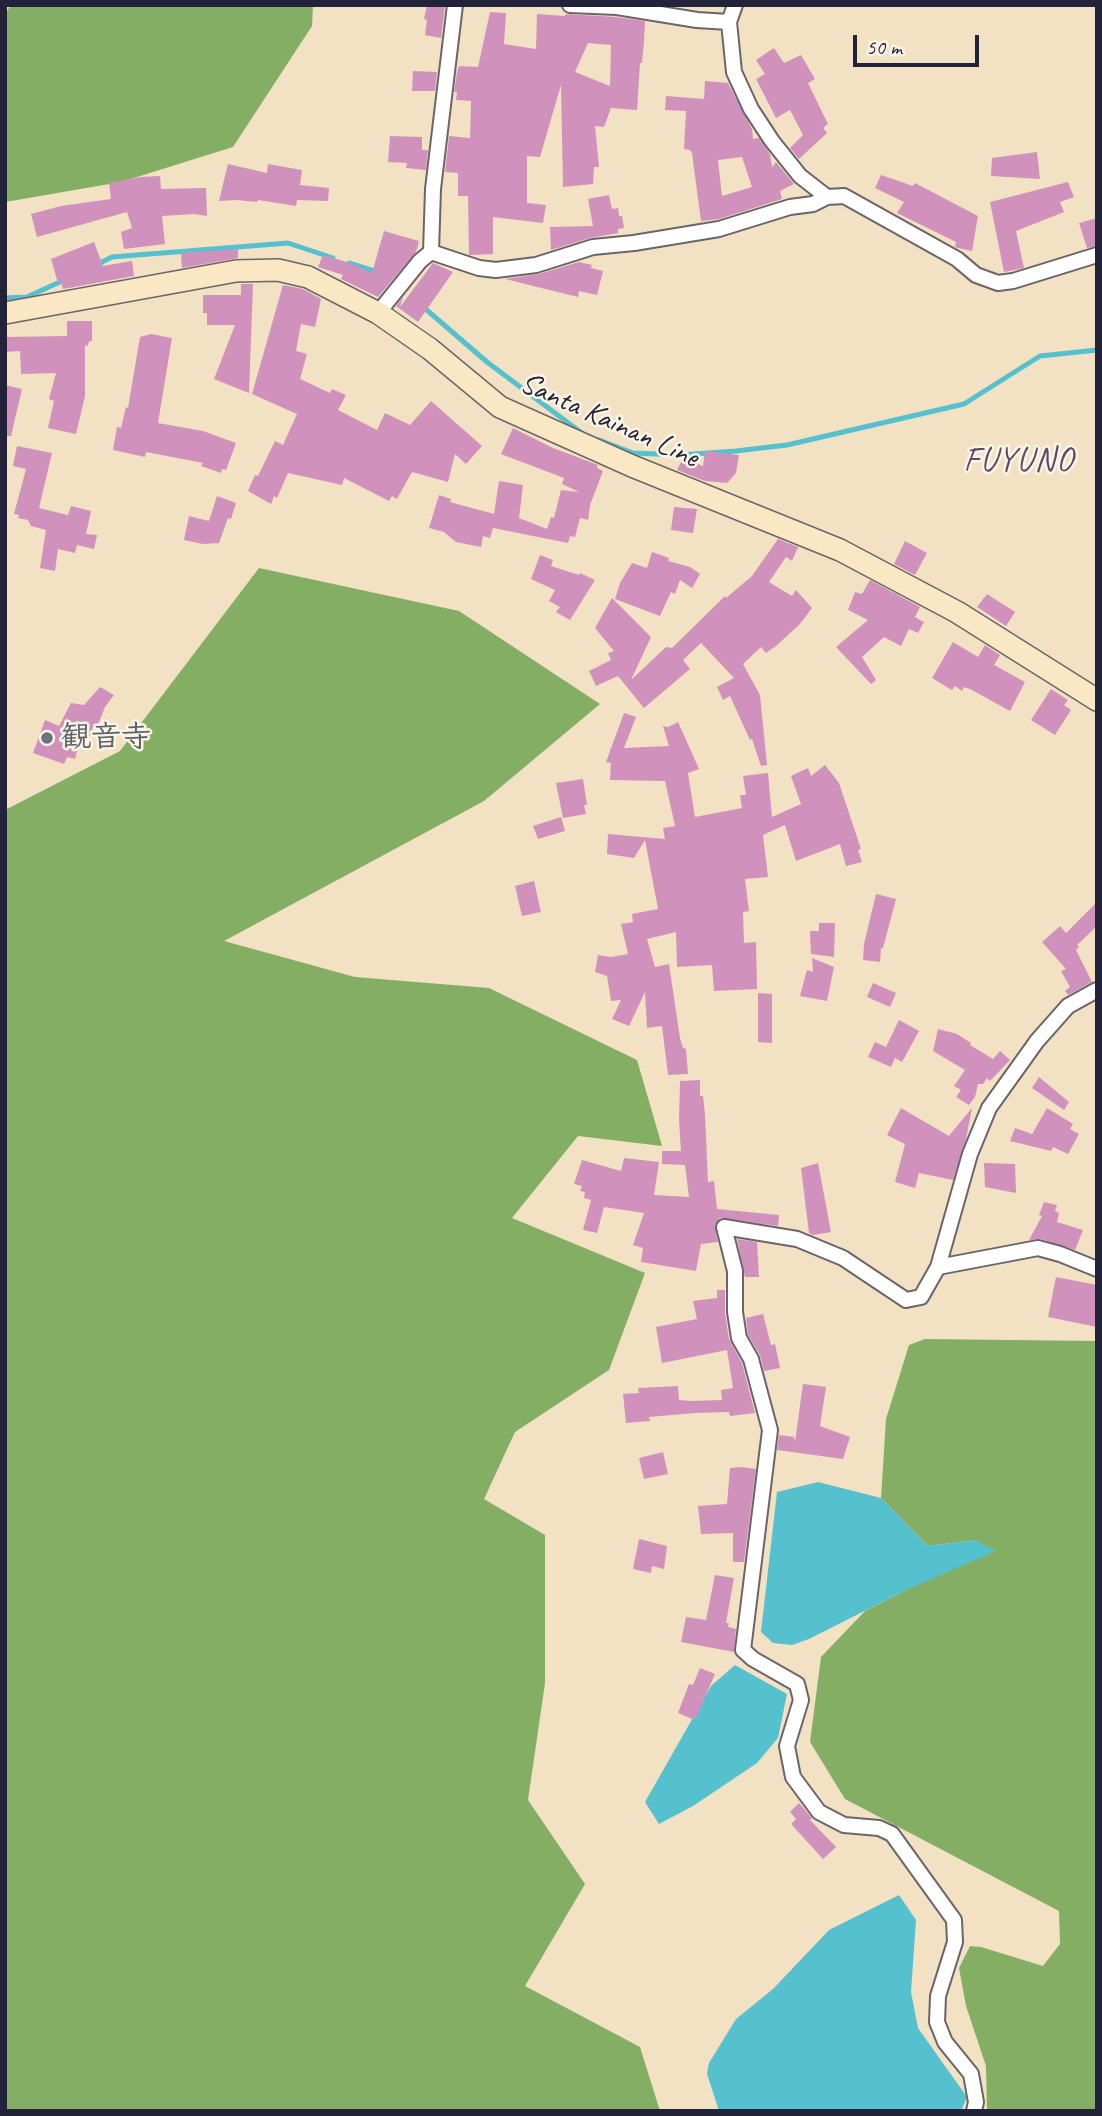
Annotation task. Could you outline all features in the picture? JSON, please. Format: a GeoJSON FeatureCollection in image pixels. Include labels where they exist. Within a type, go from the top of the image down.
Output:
{"type":"FeatureCollection","features":[{"type":"Feature","properties":{"kind":"main road","name":"Santa Kainan Line"},"geometry":{"type":"LineString","coordinates":[[5,313],[236,271],[278,270],[308,276],[377,313],[430,349],[500,407],[632,466],[840,550],[957,612],[1097,700]]}},
{"type":"Feature","properties":{"kind":"street"},"geometry":{"type":"LineString","coordinates":[[377,313],[420,261],[431,252],[433,189],[455,5]]}},
{"type":"Feature","properties":{"kind":"street"},"geometry":{"type":"LineString","coordinates":[[570,5],[617,7],[697,20],[729,22]]}},
{"type":"Feature","properties":{"kind":"street"},"geometry":{"type":"LineString","coordinates":[[735,5],[729,22],[734,72],[751,109],[800,176],[827,197]]}},
{"type":"Feature","properties":{"kind":"street"},"geometry":{"type":"LineString","coordinates":[[431,252],[480,268],[496,270],[537,265],[593,247],[719,229],[790,207],[813,204],[827,197],[844,196],[957,260],[976,275],[998,283],[1013,281],[1097,255]]}},
{"type":"Feature","properties":{"kind":"street"},"geometry":{"type":"LineString","coordinates":[[974,2111],[976,2102],[971,2074],[945,2042],[937,2022],[938,1996],[955,1942],[954,1920],[892,1833],[879,1828],[844,1825],[819,1812],[793,1777],[787,1746],[801,1700],[797,1684],[753,1659],[743,1650],[770,1430],[751,1359],[739,1338],[735,1312],[735,1271],[724,1227],[797,1238],[843,1258],[906,1300],[921,1297],[938,1267],[970,1154],[989,1108],[1037,1041],[1068,1006],[1097,990]]}},
{"type":"Feature","properties":{"kind":"street"},"geometry":{"type":"LineString","coordinates":[[938,1267],[1038,1248],[1097,1269]]}},
{"type":"Feature","properties":{"kind":"green space"},"geometry":{"type":"Polygon","coordinates":[[[11,5],[313,5],[312,26],[233,147],[121,182],[5,202],[5,14],[11,5]]]}},
{"type":"Feature","properties":{"kind":"green space"},"geometry":{"type":"Polygon","coordinates":[[[259,568],[459,611],[600,704],[484,801],[224,941],[355,977],[489,988],[637,1060],[662,1146],[578,1136],[512,1218],[645,1273],[609,1370],[515,1432],[484,1499],[545,1535],[545,1683],[528,1800],[585,1884],[525,1986],[640,2047],[660,2111],[5,2111],[5,810],[120,751],[259,568]]]}},
{"type":"Feature","properties":{"kind":"green space"},"geometry":{"type":"Polygon","coordinates":[[[925,1339],[1097,1341],[1097,2111],[987,2111],[986,2066],[966,2006],[959,1968],[970,1946],[1043,1966],[1060,1944],[1059,1911],[845,1799],[810,1742],[821,1657],[865,1611],[904,1591],[975,1540],[928,1546],[881,1498],[886,1419],[909,1345],[925,1339]]]}},
{"type":"Feature","properties":{"kind":"water"},"geometry":{"type":"Polygon","coordinates":[[[818,1482],[881,1498],[928,1546],[975,1540],[996,1551],[904,1591],[809,1639],[792,1645],[773,1643],[761,1632],[777,1492],[818,1482]]]}},
{"type":"Feature","properties":{"kind":"water"},"geometry":{"type":"Polygon","coordinates":[[[735,1665],[787,1694],[778,1738],[757,1763],[693,1806],[659,1824],[645,1802],[711,1686],[735,1665]]]}},
{"type":"Feature","properties":{"kind":"water"},"geometry":{"type":"Polygon","coordinates":[[[899,1895],[916,1920],[911,1992],[918,2028],[967,2097],[961,2111],[719,2111],[707,2074],[709,2063],[736,2019],[773,1989],[829,1930],[899,1895]]]}},
{"type":"Feature","properties":{"kind":"building"},"geometry":{"type":"Polygon","coordinates":[[[427,5],[445,5],[441,38],[425,35],[427,5]]]}},
{"type":"Feature","properties":{"kind":"building"},"geometry":{"type":"Polygon","coordinates":[[[490,12],[506,13],[504,44],[536,49],[537,14],[616,17],[645,21],[637,110],[611,108],[604,127],[595,126],[599,167],[594,167],[593,184],[563,187],[561,85],[540,157],[527,156],[527,203],[546,205],[543,223],[493,217],[493,254],[469,255],[468,196],[458,196],[458,173],[445,172],[449,136],[470,138],[471,101],[456,100],[457,92],[454,92],[457,72],[459,66],[478,67],[490,12]],[[588,43],[575,72],[610,86],[611,45],[588,43]]]}},
{"type":"Feature","properties":{"kind":"building"},"geometry":{"type":"Polygon","coordinates":[[[774,48],[784,63],[801,55],[815,79],[808,83],[828,124],[823,128],[827,133],[799,159],[790,148],[803,135],[790,110],[776,118],[756,79],[765,74],[756,60],[774,48]]]}},
{"type":"Feature","properties":{"kind":"building"},"geometry":{"type":"Polygon","coordinates":[[[413,71],[437,72],[435,91],[412,91],[413,71]]]}},
{"type":"Feature","properties":{"kind":"building"},"geometry":{"type":"Polygon","coordinates":[[[705,81],[728,83],[752,129],[753,139],[759,138],[770,154],[772,167],[776,162],[794,184],[780,191],[782,199],[719,219],[701,221],[692,153],[684,149],[686,111],[665,110],[666,96],[704,99],[705,81]],[[742,157],[718,160],[722,196],[752,187],[742,157]]]}},
{"type":"Feature","properties":{"kind":"building"},"geometry":{"type":"Polygon","coordinates":[[[390,136],[422,137],[422,150],[428,150],[426,170],[406,168],[407,163],[388,162],[390,136]]]}},
{"type":"Feature","properties":{"kind":"building"},"geometry":{"type":"Polygon","coordinates":[[[1037,152],[1040,179],[991,176],[992,158],[1037,152]]]}},
{"type":"Feature","properties":{"kind":"building"},"geometry":{"type":"Polygon","coordinates":[[[228,164],[267,173],[268,164],[302,170],[300,185],[329,188],[328,201],[297,200],[296,206],[258,200],[219,201],[228,164]]]}},
{"type":"Feature","properties":{"kind":"building"},"geometry":{"type":"Polygon","coordinates":[[[881,175],[913,186],[915,183],[978,216],[972,251],[955,247],[956,242],[897,213],[904,202],[875,188],[881,175]]]}},
{"type":"Feature","properties":{"kind":"building"},"geometry":{"type":"Polygon","coordinates":[[[160,176],[161,189],[206,188],[207,216],[162,216],[165,244],[124,249],[121,232],[132,228],[127,212],[37,237],[31,214],[61,206],[111,199],[109,183],[160,176]]]}},
{"type":"Feature","properties":{"kind":"building"},"geometry":{"type":"Polygon","coordinates":[[[1068,182],[1074,197],[1060,202],[1064,212],[1016,231],[1024,268],[1004,272],[990,202],[1068,182]]]}},
{"type":"Feature","properties":{"kind":"building"},"geometry":{"type":"Polygon","coordinates":[[[609,195],[612,209],[618,208],[619,216],[622,216],[624,228],[618,229],[618,233],[551,250],[550,227],[593,226],[588,199],[609,195]]]}},
{"type":"Feature","properties":{"kind":"building"},"geometry":{"type":"Polygon","coordinates":[[[1097,218],[1097,246],[1087,248],[1079,223],[1097,218]]]}},
{"type":"Feature","properties":{"kind":"building"},"geometry":{"type":"Polygon","coordinates":[[[384,231],[419,241],[416,252],[378,297],[341,279],[343,275],[318,267],[323,255],[372,273],[384,231]]]}},
{"type":"Feature","properties":{"kind":"building"},"geometry":{"type":"Polygon","coordinates":[[[94,242],[103,266],[132,261],[134,276],[63,289],[61,281],[58,283],[51,259],[94,242]]]}},
{"type":"Feature","properties":{"kind":"building"},"geometry":{"type":"Polygon","coordinates":[[[238,249],[238,258],[182,268],[181,253],[238,249]]]}},
{"type":"Feature","properties":{"kind":"building"},"geometry":{"type":"Polygon","coordinates":[[[579,262],[603,271],[597,295],[579,291],[578,297],[505,279],[539,274],[579,262]]]}},
{"type":"Feature","properties":{"kind":"building"},"geometry":{"type":"Polygon","coordinates":[[[433,263],[453,272],[418,322],[396,306],[403,297],[400,307],[433,263]]]}},
{"type":"Feature","properties":{"kind":"building"},"geometry":{"type":"Polygon","coordinates":[[[241,284],[253,284],[249,393],[214,379],[235,325],[207,325],[207,313],[203,313],[203,295],[241,295],[241,284]]]}},
{"type":"Feature","properties":{"kind":"building"},"geometry":{"type":"Polygon","coordinates":[[[283,285],[303,289],[321,299],[315,327],[301,324],[296,351],[307,354],[300,379],[330,393],[332,389],[346,395],[338,410],[377,430],[385,413],[410,425],[431,401],[482,446],[466,464],[455,454],[448,482],[412,472],[397,499],[392,496],[389,501],[344,478],[342,485],[288,473],[277,498],[274,496],[271,504],[248,491],[275,441],[283,445],[297,414],[252,394],[283,285]]]}},
{"type":"Feature","properties":{"kind":"building"},"geometry":{"type":"Polygon","coordinates":[[[67,321],[92,321],[92,341],[89,341],[88,346],[85,345],[85,396],[76,434],[48,428],[54,401],[49,399],[56,373],[21,374],[20,351],[5,352],[5,337],[67,336],[67,321]]]}},
{"type":"Feature","properties":{"kind":"building"},"geometry":{"type":"Polygon","coordinates":[[[151,334],[172,338],[158,423],[203,431],[236,443],[226,470],[222,469],[221,473],[201,466],[203,463],[146,452],[145,457],[113,450],[117,427],[121,428],[126,407],[128,408],[140,337],[151,334]]]}},
{"type":"Feature","properties":{"kind":"building"},"geometry":{"type":"Polygon","coordinates":[[[5,385],[22,389],[11,436],[5,436],[5,385]]]}},
{"type":"Feature","properties":{"kind":"building"},"geometry":{"type":"Polygon","coordinates":[[[513,428],[553,448],[598,465],[597,468],[603,471],[590,505],[588,520],[580,518],[575,537],[570,536],[568,543],[493,528],[490,538],[483,536],[481,547],[456,542],[444,532],[429,528],[439,495],[451,499],[450,502],[494,514],[499,481],[523,485],[519,518],[547,529],[551,517],[554,518],[561,490],[579,492],[562,484],[564,478],[501,454],[513,428]]]}},
{"type":"Feature","properties":{"kind":"building"},"geometry":{"type":"Polygon","coordinates":[[[17,446],[52,453],[39,508],[68,515],[71,506],[91,511],[86,534],[97,535],[94,549],[77,545],[75,553],[58,549],[55,571],[40,568],[46,530],[31,526],[28,520],[18,518],[19,515],[14,514],[26,469],[13,466],[17,446]]]}},
{"type":"Feature","properties":{"kind":"building"},"geometry":{"type":"Polygon","coordinates":[[[705,451],[739,455],[736,473],[727,483],[705,481],[677,470],[683,458],[703,466],[705,451]]]}},
{"type":"Feature","properties":{"kind":"building"},"geometry":{"type":"Polygon","coordinates":[[[217,496],[236,503],[219,543],[203,544],[184,540],[189,516],[209,521],[217,496]]]}},
{"type":"Feature","properties":{"kind":"building"},"geometry":{"type":"Polygon","coordinates":[[[674,507],[697,509],[693,533],[671,530],[674,507]]]}},
{"type":"Feature","properties":{"kind":"building"},"geometry":{"type":"Polygon","coordinates":[[[778,539],[798,547],[792,561],[786,557],[769,582],[792,596],[796,590],[812,608],[800,624],[776,646],[766,653],[761,647],[743,664],[760,695],[767,765],[761,766],[752,739],[750,740],[730,696],[723,700],[717,687],[734,678],[701,643],[683,660],[690,669],[644,708],[618,676],[596,686],[589,671],[611,660],[608,653],[614,651],[595,628],[612,598],[651,637],[631,680],[666,647],[672,648],[725,596],[726,598],[752,576],[778,539]]]}},
{"type":"Feature","properties":{"kind":"building"},"geometry":{"type":"Polygon","coordinates":[[[905,541],[927,553],[915,575],[894,564],[905,541]]]}},
{"type":"Feature","properties":{"kind":"building"},"geometry":{"type":"Polygon","coordinates":[[[652,552],[669,558],[668,561],[690,567],[700,574],[692,588],[680,580],[675,594],[671,592],[660,616],[615,599],[620,583],[632,563],[647,568],[652,552]]]}},
{"type":"Feature","properties":{"kind":"building"},"geometry":{"type":"Polygon","coordinates":[[[540,555],[553,560],[551,566],[579,575],[580,573],[595,580],[570,620],[556,612],[560,607],[549,601],[555,590],[531,579],[540,555]]]}},
{"type":"Feature","properties":{"kind":"building"},"geometry":{"type":"Polygon","coordinates":[[[870,580],[920,607],[915,617],[924,622],[918,633],[909,629],[901,646],[884,637],[862,657],[876,680],[871,684],[836,647],[868,620],[848,610],[855,592],[862,594],[870,580]]]}},
{"type":"Feature","properties":{"kind":"building"},"geometry":{"type":"Polygon","coordinates":[[[987,594],[1015,612],[1006,626],[977,607],[987,594]]]}},
{"type":"Feature","properties":{"kind":"building"},"geometry":{"type":"Polygon","coordinates":[[[953,642],[978,657],[985,645],[1000,655],[994,665],[1025,682],[1010,711],[970,689],[964,687],[962,691],[955,686],[952,690],[932,678],[953,642]]]}},
{"type":"Feature","properties":{"kind":"building"},"geometry":{"type":"Polygon","coordinates":[[[100,687],[114,695],[105,707],[97,727],[93,727],[86,746],[79,744],[75,759],[67,757],[64,764],[33,753],[45,720],[59,726],[71,703],[84,705],[100,687]]]}},
{"type":"Feature","properties":{"kind":"building"},"geometry":{"type":"Polygon","coordinates":[[[1051,689],[1068,700],[1064,705],[1071,710],[1055,735],[1031,720],[1051,689]]]}},
{"type":"Feature","properties":{"kind":"building"},"geometry":{"type":"Polygon","coordinates":[[[624,713],[636,717],[624,748],[669,746],[663,726],[668,727],[678,722],[699,769],[688,773],[695,817],[742,808],[740,795],[746,795],[743,776],[768,773],[772,817],[801,804],[791,776],[808,768],[811,776],[825,765],[839,783],[861,849],[858,850],[862,862],[846,866],[840,844],[796,861],[785,825],[763,835],[768,877],[745,879],[749,911],[743,912],[744,943],[756,942],[757,989],[714,991],[712,965],[677,967],[676,932],[647,939],[655,967],[669,964],[680,1038],[683,1048],[686,1049],[688,1074],[668,1075],[662,1026],[647,1028],[645,992],[629,1026],[612,1019],[621,1000],[611,1001],[607,976],[595,972],[598,955],[611,957],[628,954],[621,924],[633,922],[632,914],[658,909],[645,840],[634,858],[607,854],[608,834],[665,839],[663,828],[675,826],[665,781],[610,780],[611,763],[606,762],[624,713]]]}},
{"type":"Feature","properties":{"kind":"building"},"geometry":{"type":"Polygon","coordinates":[[[583,779],[586,814],[563,818],[556,783],[583,779]]]}},
{"type":"Feature","properties":{"kind":"building"},"geometry":{"type":"Polygon","coordinates":[[[561,817],[565,831],[538,839],[533,826],[561,817]]]}},
{"type":"Feature","properties":{"kind":"building"},"geometry":{"type":"Polygon","coordinates":[[[534,881],[541,912],[522,916],[515,886],[534,881]]]}},
{"type":"Feature","properties":{"kind":"building"},"geometry":{"type":"Polygon","coordinates":[[[876,894],[896,899],[881,948],[880,962],[863,960],[864,944],[876,894]]]}},
{"type":"Feature","properties":{"kind":"building"},"geometry":{"type":"Polygon","coordinates":[[[1097,902],[1097,926],[1077,945],[1079,947],[1076,950],[1092,982],[1068,995],[1065,991],[1070,987],[1061,971],[1066,969],[1042,942],[1060,926],[1066,933],[1097,902]]]}},
{"type":"Feature","properties":{"kind":"building"},"geometry":{"type":"Polygon","coordinates":[[[819,923],[835,923],[834,957],[811,954],[810,931],[819,931],[819,923]]]}},
{"type":"Feature","properties":{"kind":"building"},"geometry":{"type":"Polygon","coordinates":[[[812,958],[834,967],[827,1001],[800,996],[807,970],[813,972],[812,958]]]}},
{"type":"Feature","properties":{"kind":"building"},"geometry":{"type":"Polygon","coordinates":[[[873,983],[896,993],[890,1007],[867,997],[873,983]]]}},
{"type":"Feature","properties":{"kind":"building"},"geometry":{"type":"Polygon","coordinates":[[[758,993],[772,994],[772,1043],[758,1042],[758,993]]]}},
{"type":"Feature","properties":{"kind":"building"},"geometry":{"type":"Polygon","coordinates":[[[899,1020],[919,1031],[902,1062],[895,1058],[891,1067],[868,1057],[875,1042],[886,1047],[899,1020]]]}},
{"type":"Feature","properties":{"kind":"building"},"geometry":{"type":"Polygon","coordinates":[[[938,1029],[957,1034],[993,1059],[1000,1051],[1010,1060],[990,1081],[987,1078],[983,1084],[978,1084],[975,1097],[969,1105],[956,1097],[961,1090],[954,1086],[965,1070],[933,1051],[938,1029]]]}},
{"type":"Feature","properties":{"kind":"building"},"geometry":{"type":"Polygon","coordinates":[[[1039,1077],[1069,1102],[1064,1110],[1032,1088],[1039,1077]]]}},
{"type":"Feature","properties":{"kind":"building"},"geometry":{"type":"Polygon","coordinates":[[[700,1080],[700,1096],[703,1096],[705,1114],[708,1182],[714,1181],[717,1209],[779,1215],[778,1226],[720,1218],[715,1225],[718,1242],[701,1244],[696,1271],[641,1262],[643,1248],[633,1245],[644,1213],[604,1207],[597,1233],[583,1230],[591,1200],[584,1198],[585,1192],[580,1191],[582,1186],[574,1184],[582,1160],[621,1171],[624,1158],[659,1162],[654,1195],[689,1197],[685,1165],[662,1164],[662,1151],[681,1151],[680,1081],[700,1080]]]}},
{"type":"Feature","properties":{"kind":"building"},"geometry":{"type":"Polygon","coordinates":[[[901,1108],[949,1136],[972,1108],[966,1139],[953,1180],[919,1173],[915,1188],[895,1182],[905,1144],[887,1135],[901,1108]]]}},
{"type":"Feature","properties":{"kind":"building"},"geometry":{"type":"Polygon","coordinates":[[[1047,1108],[1073,1124],[1070,1129],[1079,1134],[1068,1154],[1053,1147],[1051,1151],[1010,1141],[1015,1128],[1032,1134],[1031,1136],[1047,1108]]]}},
{"type":"Feature","properties":{"kind":"building"},"geometry":{"type":"Polygon","coordinates":[[[818,1163],[831,1232],[813,1235],[809,1233],[801,1168],[818,1163]]]}},
{"type":"Feature","properties":{"kind":"building"},"geometry":{"type":"Polygon","coordinates":[[[984,1163],[1015,1164],[1016,1193],[985,1187],[984,1163]]]}},
{"type":"Feature","properties":{"kind":"building"},"geometry":{"type":"Polygon","coordinates":[[[1044,1202],[1057,1205],[1057,1222],[1083,1230],[1075,1250],[1041,1239],[1029,1240],[1042,1216],[1039,1215],[1044,1202]]]}},
{"type":"Feature","properties":{"kind":"building"},"geometry":{"type":"Polygon","coordinates":[[[737,1239],[757,1242],[759,1277],[745,1277],[737,1239]]]}},
{"type":"Feature","properties":{"kind":"building"},"geometry":{"type":"Polygon","coordinates":[[[1056,1277],[1097,1285],[1097,1327],[1048,1317],[1056,1277]]]}},
{"type":"Feature","properties":{"kind":"building"},"geometry":{"type":"Polygon","coordinates":[[[717,1290],[725,1290],[729,1339],[742,1363],[755,1413],[730,1416],[729,1412],[695,1413],[649,1417],[650,1421],[626,1423],[623,1394],[639,1393],[638,1388],[678,1386],[679,1400],[691,1401],[722,1400],[721,1390],[733,1388],[727,1350],[662,1363],[656,1327],[697,1319],[693,1301],[717,1298],[717,1290]]]}},
{"type":"Feature","properties":{"kind":"building"},"geometry":{"type":"Polygon","coordinates":[[[763,1314],[771,1345],[775,1344],[780,1368],[764,1371],[760,1355],[748,1335],[746,1318],[763,1314]]]}},
{"type":"Feature","properties":{"kind":"building"},"geometry":{"type":"Polygon","coordinates":[[[803,1384],[826,1387],[820,1426],[850,1437],[843,1459],[777,1450],[779,1435],[794,1437],[795,1442],[803,1384]]]}},
{"type":"Feature","properties":{"kind":"building"},"geometry":{"type":"Polygon","coordinates":[[[663,1452],[668,1474],[644,1479],[639,1458],[663,1452]]]}},
{"type":"Feature","properties":{"kind":"building"},"geometry":{"type":"Polygon","coordinates":[[[730,1468],[756,1469],[744,1562],[733,1562],[733,1533],[701,1534],[698,1506],[727,1504],[730,1468]]]}},
{"type":"Feature","properties":{"kind":"building"},"geometry":{"type":"Polygon","coordinates":[[[639,1539],[667,1546],[664,1569],[652,1566],[651,1573],[633,1569],[639,1539]]]}},
{"type":"Feature","properties":{"kind":"building"},"geometry":{"type":"Polygon","coordinates":[[[715,1575],[734,1578],[726,1623],[729,1623],[728,1627],[736,1629],[734,1652],[681,1642],[686,1617],[706,1620],[715,1575]]]}},
{"type":"Feature","properties":{"kind":"building"},"geometry":{"type":"Polygon","coordinates":[[[700,1668],[715,1674],[695,1720],[678,1713],[689,1684],[693,1685],[700,1668]]]}},
{"type":"Feature","properties":{"kind":"building"},"geometry":{"type":"Polygon","coordinates":[[[799,1803],[812,1818],[810,1820],[836,1847],[823,1859],[791,1824],[796,1819],[790,1812],[799,1803]]]}},
{"type":"Feature","properties":{"kind":"waterway"},"geometry":{"type":"LineString","coordinates":[[96,265],[112,257],[288,243],[333,258]]}},
{"type":"Feature","properties":{"kind":"waterway"},"geometry":{"type":"LineString","coordinates":[[349,263],[377,272]]}},
{"type":"Feature","properties":{"kind":"waterway"},"geometry":{"type":"LineString","coordinates":[[5,298],[27,297],[62,281]]}},
{"type":"Feature","properties":{"kind":"waterway"},"geometry":{"type":"LineString","coordinates":[[421,305],[487,362],[583,434]]}},
{"type":"Feature","properties":{"kind":"waterway"},"geometry":{"type":"LineString","coordinates":[[599,440],[633,453],[680,455],[787,445],[964,404],[1040,356],[1097,350]]}},
{"type":"Feature","properties":{"kind":"place","name":"観音寺"},"geometry":{"type":"Point","coordinates":[47,738]}},
{"type":"Feature","properties":{"kind":"district","name":"FUYUNO"},"geometry":{"type":"Point","coordinates":[1019,461]}}]}
